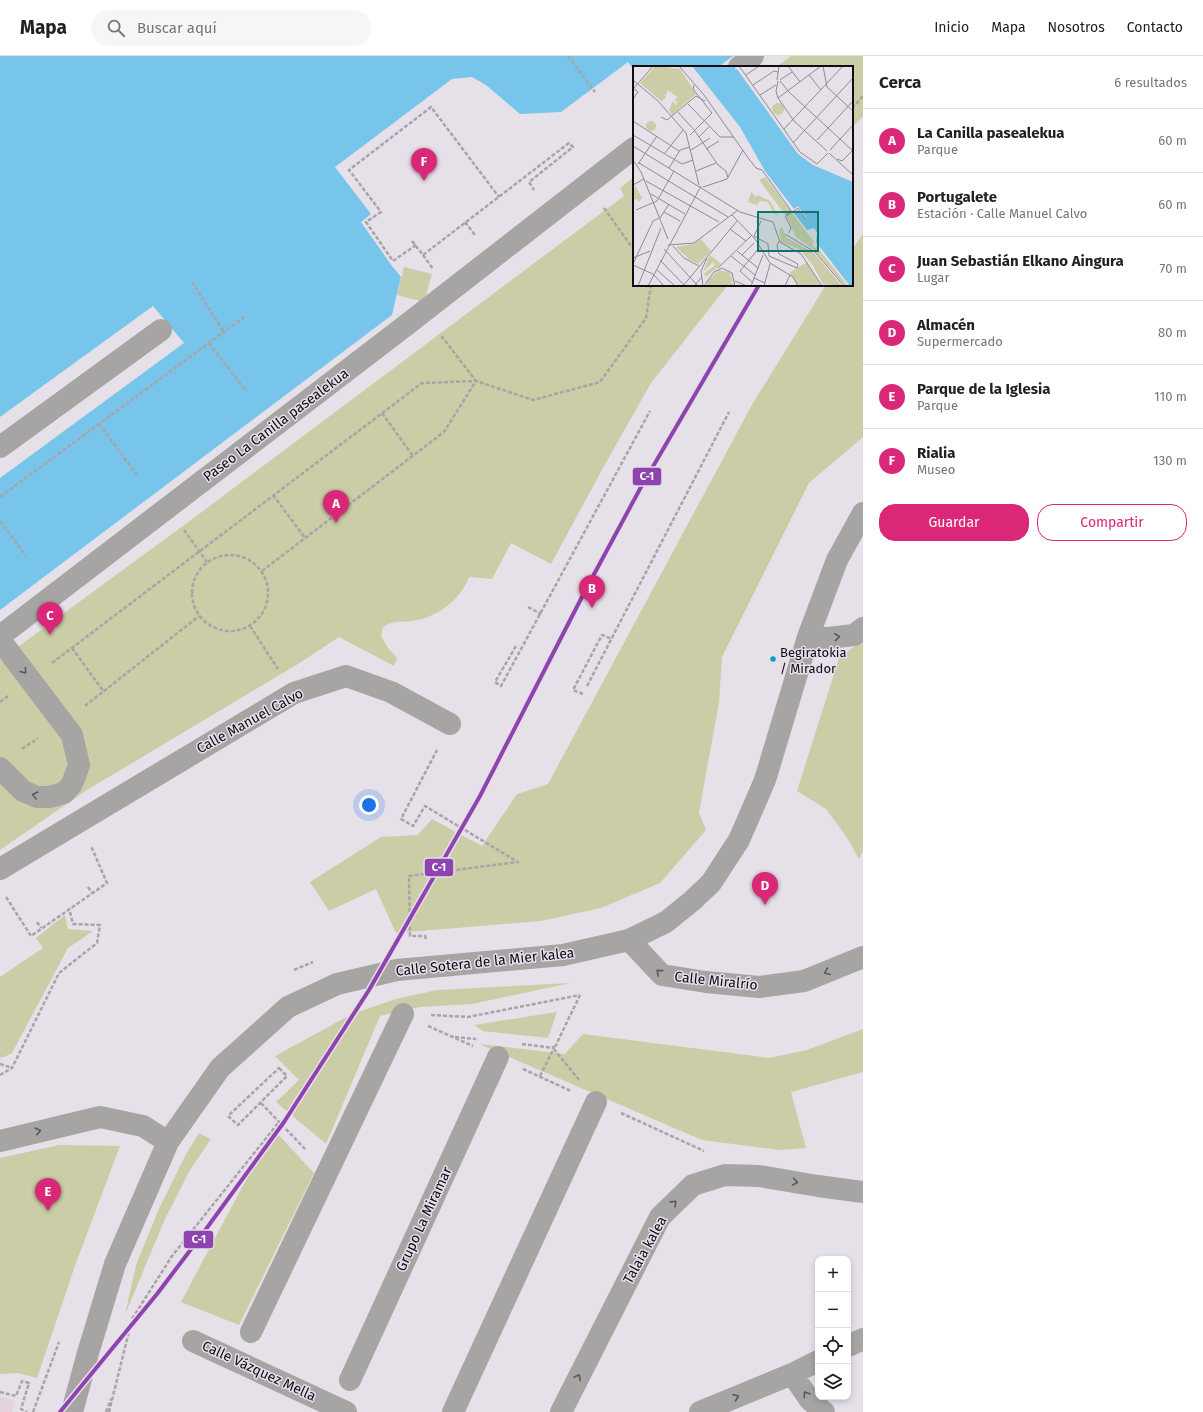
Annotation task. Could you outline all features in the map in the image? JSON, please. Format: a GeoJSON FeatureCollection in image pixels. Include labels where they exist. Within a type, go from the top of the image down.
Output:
{"type":"FeatureCollection","features":[{"type":"Feature","properties":{"kind":"street"},"geometry":{"type":"LineString","coordinates":[[740,66],[753,56]]}},
{"type":"Feature","properties":{"kind":"street","name":"Paseo La Canilla pasealekua"},"geometry":{"type":"LineString","coordinates":[[0,636],[423,312],[633,149]]}},
{"type":"Feature","properties":{"kind":"street"},"geometry":{"type":"LineString","coordinates":[[0,448],[161,330]]}},
{"type":"Feature","properties":{"kind":"street","name":"Calle Sotera de la Mier kalea"},"geometry":{"type":"LineString","coordinates":[[72,1412],[115,1264],[168,1142],[220,1068],[288,1006],[337,984],[396,970],[563,956],[629,940],[666,922],[692,901],[710,882],[739,840],[765,780],[808,636],[837,560],[863,513]]}},
{"type":"Feature","properties":{"kind":"street"},"geometry":{"type":"LineString","coordinates":[[808,636],[828,638],[854,635],[863,628]]}},
{"type":"Feature","properties":{"kind":"street"},"geometry":{"type":"LineString","coordinates":[[0,640],[72,735],[79,765],[72,784],[64,793],[49,797],[37,797],[23,791],[0,768]]}},
{"type":"Feature","properties":{"kind":"street","name":"Calle Manuel Calvo"},"geometry":{"type":"LineString","coordinates":[[0,869],[294,693],[346,676],[390,692],[450,724]]}},
{"type":"Feature","properties":{"kind":"street"},"geometry":{"type":"LineString","coordinates":[[64,793],[80,820]]}},
{"type":"Feature","properties":{"kind":"street","name":"Calle Miralrío"},"geometry":{"type":"LineString","coordinates":[[629,940],[662,975],[706,982],[759,987],[804,981],[863,957]]}},
{"type":"Feature","properties":{"kind":"street"},"geometry":{"type":"LineString","coordinates":[[251,1332],[403,1014]]}},
{"type":"Feature","properties":{"kind":"street","name":"Grupo La Miramar"},"geometry":{"type":"LineString","coordinates":[[350,1380],[498,1057]]}},
{"type":"Feature","properties":{"kind":"street"},"geometry":{"type":"LineString","coordinates":[[453,1412],[596,1102]]}},
{"type":"Feature","properties":{"kind":"street"},"geometry":{"type":"LineString","coordinates":[[0,1140],[100,1117],[143,1126],[168,1142]]}},
{"type":"Feature","properties":{"kind":"street","name":"Talaia kalea"},"geometry":{"type":"LineString","coordinates":[[561,1412],[660,1217],[693,1185],[725,1175],[759,1176],[863,1192]]}},
{"type":"Feature","properties":{"kind":"street"},"geometry":{"type":"LineString","coordinates":[[851,1344],[863,1338]]}},
{"type":"Feature","properties":{"kind":"street","name":"Calle Vázquez Mella"},"geometry":{"type":"LineString","coordinates":[[193,1341],[346,1412]]}},
{"type":"Feature","properties":{"kind":"street"},"geometry":{"type":"LineString","coordinates":[[700,1412],[792,1374],[815,1362]]}},
{"type":"Feature","properties":{"kind":"street"},"geometry":{"type":"LineString","coordinates":[[792,1374],[810,1400],[824,1412]]}},
{"type":"Feature","properties":{"kind":"path"},"geometry":{"type":"LineString","coordinates":[[568,56],[595,92]]}},
{"type":"Feature","properties":{"kind":"path"},"geometry":{"type":"LineString","coordinates":[[853,107],[863,96]]}},
{"type":"Feature","properties":{"kind":"path"},"geometry":{"type":"LineString","coordinates":[[416,245],[393,261],[366,222],[381,212],[349,170],[431,108],[499,197]]}},
{"type":"Feature","properties":{"kind":"path"},"geometry":{"type":"LineString","coordinates":[[412,241],[423,255],[569,143],[573,147],[529,182],[551,213]]}},
{"type":"Feature","properties":{"kind":"path"},"geometry":{"type":"LineString","coordinates":[[588,184],[633,249]]}},
{"type":"Feature","properties":{"kind":"path"},"geometry":{"type":"LineString","coordinates":[[192,282],[224,332]]}},
{"type":"Feature","properties":{"kind":"path"},"geometry":{"type":"LineString","coordinates":[[0,702],[422,383],[476,381],[533,400],[600,382],[646,318],[651,286]]}},
{"type":"Feature","properties":{"kind":"path"},"geometry":{"type":"LineString","coordinates":[[423,312],[476,381]]}},
{"type":"Feature","properties":{"kind":"path"},"geometry":{"type":"LineString","coordinates":[[0,497],[244,317]]}},
{"type":"Feature","properties":{"kind":"path"},"geometry":{"type":"LineString","coordinates":[[209,343],[246,391]]}},
{"type":"Feature","properties":{"kind":"path"},"geometry":{"type":"LineString","coordinates":[[262,571],[444,432],[476,381]]}},
{"type":"Feature","properties":{"kind":"path"},"geometry":{"type":"LineString","coordinates":[[516,646],[495,682],[501,686],[650,411]]}},
{"type":"Feature","properties":{"kind":"path"},"geometry":{"type":"LineString","coordinates":[[587,686],[728,412]]}},
{"type":"Feature","properties":{"kind":"path"},"geometry":{"type":"LineString","coordinates":[[382,413],[414,456]]}},
{"type":"Feature","properties":{"kind":"path"},"geometry":{"type":"LineString","coordinates":[[99,424],[137,476]]}},
{"type":"Feature","properties":{"kind":"path"},"geometry":{"type":"LineString","coordinates":[[273,495],[305,538]]}},
{"type":"Feature","properties":{"kind":"path"},"geometry":{"type":"LineString","coordinates":[[0,521],[26,556]]}},
{"type":"Feature","properties":{"kind":"path"},"geometry":{"type":"LineString","coordinates":[[199,551],[206,562]]}},
{"type":"Feature","properties":{"kind":"path"},"geometry":{"type":"LineString","coordinates":[[230,555],[243,557],[254,562],[262,571],[268,583],[269,596],[266,609],[258,621],[248,628],[234,632],[221,631],[209,625],[199,616],[194,605],[192,594],[194,582],[199,571],[206,562],[230,555]]}},
{"type":"Feature","properties":{"kind":"path"},"geometry":{"type":"LineString","coordinates":[[528,607],[541,614]]}},
{"type":"Feature","properties":{"kind":"path"},"geometry":{"type":"LineString","coordinates":[[19,752],[104,692],[199,616]]}},
{"type":"Feature","properties":{"kind":"path"},"geometry":{"type":"LineString","coordinates":[[250,626],[294,693]]}},
{"type":"Feature","properties":{"kind":"path"},"geometry":{"type":"LineString","coordinates":[[583,694],[574,690],[602,634],[612,639]]}},
{"type":"Feature","properties":{"kind":"path"},"geometry":{"type":"LineString","coordinates":[[72,648],[104,692]]}},
{"type":"Feature","properties":{"kind":"path"},"geometry":{"type":"LineString","coordinates":[[426,943],[426,936],[410,936],[408,876],[518,862],[425,806],[413,826],[401,819],[450,724]]}},
{"type":"Feature","properties":{"kind":"path"},"geometry":{"type":"LineString","coordinates":[[12,906],[31,936],[40,928],[107,883],[80,820]]}},
{"type":"Feature","properties":{"kind":"path"},"geometry":{"type":"LineString","coordinates":[[88,887],[92,893]]}},
{"type":"Feature","properties":{"kind":"path"},"geometry":{"type":"LineString","coordinates":[[0,1075],[12,1068],[59,973],[97,943],[100,925],[73,924],[70,908]]}},
{"type":"Feature","properties":{"kind":"path"},"geometry":{"type":"LineString","coordinates":[[37,922],[40,928]]}},
{"type":"Feature","properties":{"kind":"path"},"geometry":{"type":"LineString","coordinates":[[403,1014],[468,1017],[580,995],[540,1076]]}},
{"type":"Feature","properties":{"kind":"path"},"geometry":{"type":"LineString","coordinates":[[562,1031],[554,1049],[596,1102]]}},
{"type":"Feature","properties":{"kind":"path"},"geometry":{"type":"LineString","coordinates":[[0,1064],[12,1068]]}},
{"type":"Feature","properties":{"kind":"path"},"geometry":{"type":"LineString","coordinates":[[279,1068],[287,1076],[261,1103],[238,1125],[228,1116],[279,1068]]}},
{"type":"Feature","properties":{"kind":"path"},"geometry":{"type":"LineString","coordinates":[[261,1103],[328,1171]]}},
{"type":"Feature","properties":{"kind":"path"},"geometry":{"type":"LineString","coordinates":[[108,1412],[118,1379],[132,1319],[168,1262],[279,1122]]}},
{"type":"Feature","properties":{"kind":"path"},"geometry":{"type":"LineString","coordinates":[[0,1392],[16,1396],[22,1381],[29,1383],[21,1409],[27,1412]]}},
{"type":"Feature","properties":{"kind":"shaded area"},"geometry":{"type":"Polygon","coordinates":[[[0,1397],[15,1400],[12,1412],[0,1412],[0,1397]]]}},
{"type":"Feature","properties":{"kind":"green space"},"geometry":{"type":"Polygon","coordinates":[[[791,56],[863,56],[863,116],[853,127],[853,66],[777,66],[791,56]]]}},
{"type":"Feature","properties":{"kind":"green space"},"geometry":{"type":"Polygon","coordinates":[[[633,178],[633,286],[727,286],[651,383],[551,564],[511,543],[492,579],[469,577],[465,586],[454,600],[439,612],[422,619],[395,622],[383,627],[381,636],[388,648],[397,658],[394,666],[339,637],[298,664],[87,790],[0,850],[0,660],[191,520],[624,196],[620,188],[633,178]]]}},
{"type":"Feature","properties":{"kind":"green space"},"geometry":{"type":"Polygon","coordinates":[[[863,234],[863,437],[809,483],[722,657],[719,702],[699,813],[706,830],[660,883],[601,908],[541,921],[396,933],[376,889],[329,911],[310,882],[381,837],[418,835],[432,819],[482,846],[517,794],[548,784],[753,403],[825,286],[853,286],[853,248],[863,234]]]}},
{"type":"Feature","properties":{"kind":"green space"},"geometry":{"type":"Polygon","coordinates":[[[404,267],[432,274],[424,302],[397,295],[404,267]]]}},
{"type":"Feature","properties":{"kind":"green space"},"geometry":{"type":"Polygon","coordinates":[[[863,640],[863,850],[859,859],[846,836],[826,809],[797,791],[839,658],[863,640]]]}},
{"type":"Feature","properties":{"kind":"green space"},"geometry":{"type":"Polygon","coordinates":[[[65,915],[68,929],[93,931],[68,948],[12,1053],[2,1058],[0,1057],[0,977],[43,948],[36,938],[65,915]]]}},
{"type":"Feature","properties":{"kind":"green space"},"geometry":{"type":"Polygon","coordinates":[[[571,983],[472,1004],[420,1007],[380,1016],[326,1144],[276,1102],[299,1080],[275,1056],[352,1014],[396,999],[437,990],[571,983]]]}},
{"type":"Feature","properties":{"kind":"green space"},"geometry":{"type":"Polygon","coordinates":[[[557,1012],[548,1038],[483,1031],[474,1025],[557,1012]]]}},
{"type":"Feature","properties":{"kind":"green space"},"geometry":{"type":"Polygon","coordinates":[[[863,1029],[863,1072],[791,1092],[806,1148],[779,1150],[702,1140],[479,1044],[565,1054],[583,1034],[769,1058],[807,1050],[863,1029]]]}},
{"type":"Feature","properties":{"kind":"green space"},"geometry":{"type":"Polygon","coordinates":[[[273,1129],[314,1173],[239,1325],[181,1302],[273,1129]]]}},
{"type":"Feature","properties":{"kind":"green space"},"geometry":{"type":"Polygon","coordinates":[[[199,1133],[211,1139],[190,1170],[164,1221],[125,1315],[136,1265],[158,1211],[185,1156],[199,1133]]]}},
{"type":"Feature","properties":{"kind":"green space"},"geometry":{"type":"Polygon","coordinates":[[[59,1145],[120,1146],[76,1263],[37,1378],[18,1373],[0,1374],[0,1158],[59,1145]]]}},
{"type":"Feature","properties":{"kind":"water"},"geometry":{"type":"Polygon","coordinates":[[[0,56],[733,56],[719,66],[633,66],[633,69],[628,62],[561,112],[520,114],[486,85],[472,77],[452,79],[335,167],[371,214],[361,222],[401,277],[392,315],[0,610],[0,478],[184,343],[153,306],[0,417],[0,56]]]}},
{"type":"Feature","properties":{"kind":"transit line","name":"C-1"},"geometry":{"type":"LineString","coordinates":[[60,1412],[157,1294],[201,1236],[284,1122],[369,990],[480,796],[585,591],[641,487],[758,286]]}},
{"type":"Feature","properties":{"kind":"place","name":"Rialia"},"geometry":{"type":"Point","coordinates":[424,181]}},
{"type":"Feature","properties":{"kind":"place","name":"La Canilla pasealekua"},"geometry":{"type":"Point","coordinates":[336,523]}},
{"type":"Feature","properties":{"kind":"place","name":"Portugalete"},"geometry":{"type":"Point","coordinates":[592,608]}},
{"type":"Feature","properties":{"kind":"place","name":"Juan Sebastián Elkano Aingura"},"geometry":{"type":"Point","coordinates":[50,635]}},
{"type":"Feature","properties":{"kind":"place","name":"Begiratokia / Mirador"},"geometry":{"type":"Point","coordinates":[773,659]}},
{"type":"Feature","properties":{"kind":"place","name":"Almacén"},"geometry":{"type":"Point","coordinates":[765,905]}},
{"type":"Feature","properties":{"kind":"place","name":"Parque de la Iglesia"},"geometry":{"type":"Point","coordinates":[48,1211]}}]}
